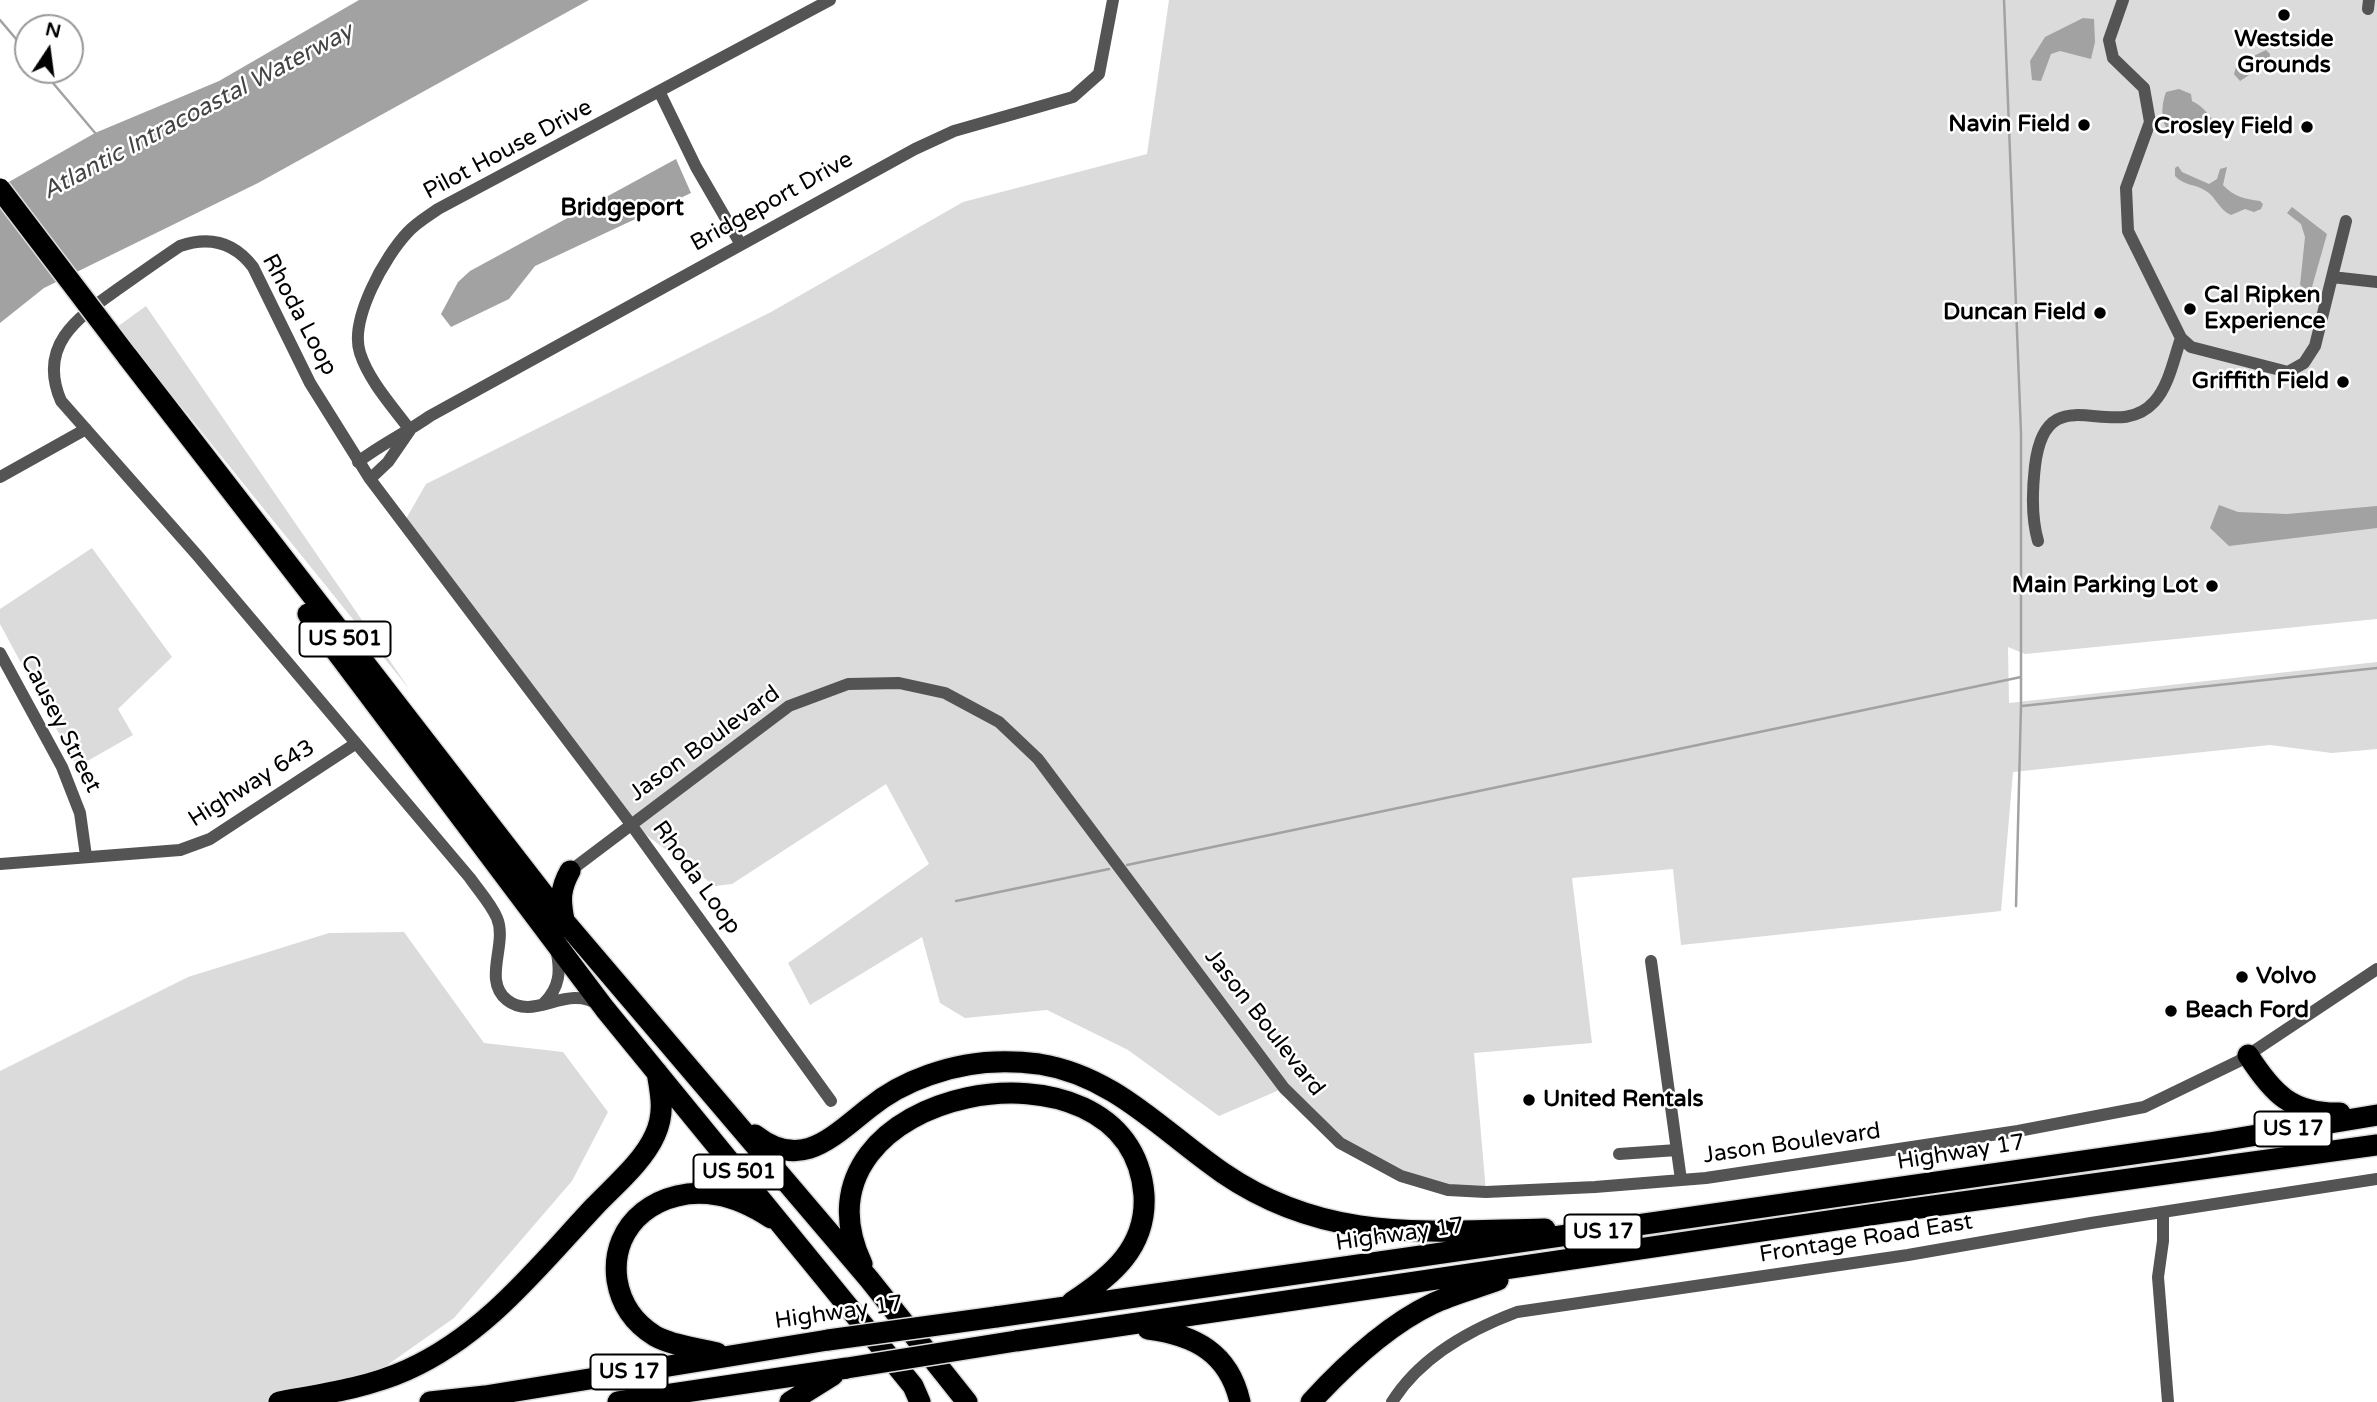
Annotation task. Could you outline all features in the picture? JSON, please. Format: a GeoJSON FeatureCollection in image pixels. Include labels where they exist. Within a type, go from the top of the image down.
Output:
{"type":"FeatureCollection","features":[{"type":"Feature","properties":{"kind":"highway","name":"US 501"},"geometry":{"type":"LineString","coordinates":[[0,189],[121,359],[554,942],[916,1394]]}},
{"type":"Feature","properties":{"kind":"highway","name":"US 501"},"geometry":{"type":"LineString","coordinates":[[0,210],[121,359],[565,922],[869,1279],[967,1402]]}},
{"type":"Feature","properties":{"kind":"highway"},"geometry":{"type":"LineString","coordinates":[[520,865],[542,872],[570,871]]}},
{"type":"Feature","properties":{"kind":"highway"},"geometry":{"type":"LineString","coordinates":[[565,922],[560,901],[562,885],[570,871]]}},
{"type":"Feature","properties":{"kind":"highway"},"geometry":{"type":"LineString","coordinates":[[2248,1055],[2264,1080],[2281,1097],[2301,1109],[2324,1113],[2377,1114]]}},
{"type":"Feature","properties":{"kind":"highway"},"geometry":{"type":"LineString","coordinates":[[734,1119],[767,1144],[792,1152],[817,1146],[870,1106],[928,1075],[974,1063],[1032,1063],[1064,1068],[1121,1094],[1223,1172],[1280,1205],[1325,1221],[1410,1233],[1613,1230]]}},
{"type":"Feature","properties":{"kind":"highway"},"geometry":{"type":"LineString","coordinates":[[279,1402],[356,1387],[407,1371],[452,1346],[498,1312],[629,1169],[655,1136],[663,1111],[657,1070]]}},
{"type":"Feature","properties":{"kind":"highway"},"geometry":{"type":"LineString","coordinates":[[869,1279],[855,1249],[849,1223],[852,1191],[860,1170],[875,1148],[894,1128],[919,1112],[949,1102],[1001,1093],[1050,1097],[1093,1113],[1125,1139],[1142,1175],[1141,1230],[1130,1255],[1100,1284],[1065,1307]]}},
{"type":"Feature","properties":{"kind":"highway","name":"Highway 17"},"geometry":{"type":"LineString","coordinates":[[430,1402],[485,1396],[828,1340],[2209,1143],[2377,1114]]}},
{"type":"Feature","properties":{"kind":"highway","name":"Highway 17"},"geometry":{"type":"LineString","coordinates":[[618,1402],[1016,1341],[2377,1145]]}},
{"type":"Feature","properties":{"kind":"highway"},"geometry":{"type":"LineString","coordinates":[[729,1355],[674,1344],[655,1336],[638,1322],[626,1309],[619,1289],[615,1263],[620,1241],[633,1221],[649,1206],[670,1196],[692,1193],[736,1200],[783,1226]]}},
{"type":"Feature","properties":{"kind":"highway"},"geometry":{"type":"LineString","coordinates":[[1311,1402],[1335,1376],[1381,1336],[1432,1304],[1546,1264]]}},
{"type":"Feature","properties":{"kind":"highway"},"geometry":{"type":"LineString","coordinates":[[1132,1326],[1167,1331],[1208,1349],[1223,1361],[1232,1376],[1240,1402]]}},
{"type":"Feature","properties":{"kind":"highway"},"geometry":{"type":"LineString","coordinates":[[790,1402],[846,1368]]}},
{"type":"Feature","properties":{"kind":"street","name":"Pilot House Drive"},"geometry":{"type":"LineString","coordinates":[[410,430],[366,368],[357,337],[358,322],[366,302],[396,246],[410,229],[438,209],[830,0]]}},
{"type":"Feature","properties":{"kind":"street","name":"Bridgeport Drive"},"geometry":{"type":"LineString","coordinates":[[358,462],[387,439],[410,430],[430,416],[740,243],[954,131],[1073,97],[1098,74],[1113,0]]}},
{"type":"Feature","properties":{"kind":"street"},"geometry":{"type":"LineString","coordinates":[[2123,0],[2109,40],[2113,58],[2144,88],[2150,121],[2126,188],[2128,231],[2181,338],[2190,347],[2288,372],[2304,363],[2315,346],[2346,221]]}},
{"type":"Feature","properties":{"kind":"street"},"geometry":{"type":"LineString","coordinates":[[660,93],[696,167],[740,243]]}},
{"type":"Feature","properties":{"kind":"street","name":"Rhoda Loop"},"geometry":{"type":"LineString","coordinates":[[542,1005],[518,1006],[498,991],[495,978],[500,948],[498,918],[470,878],[61,401],[54,383],[58,348],[67,330],[85,313],[180,246],[209,240],[242,254],[253,267],[310,383],[370,480],[630,823],[831,1101]]}},
{"type":"Feature","properties":{"kind":"street"},"geometry":{"type":"LineString","coordinates":[[2332,277],[2377,282]]}},
{"type":"Feature","properties":{"kind":"street"},"geometry":{"type":"LineString","coordinates":[[2038,541],[2033,523],[2037,444],[2054,420],[2067,414],[2118,417],[2137,413],[2153,404],[2164,387],[2181,338]]}},
{"type":"Feature","properties":{"kind":"street"},"geometry":{"type":"LineString","coordinates":[[0,477],[86,429]]}},
{"type":"Feature","properties":{"kind":"street","name":"Bridgeport Drive"},"geometry":{"type":"LineString","coordinates":[[370,480],[388,462],[410,430]]}},
{"type":"Feature","properties":{"kind":"street","name":"Causey Street"},"geometry":{"type":"LineString","coordinates":[[0,653],[62,767],[80,813],[86,856]]}},
{"type":"Feature","properties":{"kind":"street","name":"Jason Boulevard"},"geometry":{"type":"LineString","coordinates":[[570,871],[630,823],[789,706],[848,684],[899,683],[945,693],[999,723],[1038,759],[1284,1088],[1340,1143],[1401,1176],[1448,1190],[1486,1192],[1581,1188],[1681,1180],[1885,1152],[2144,1107],[2205,1080],[2248,1055],[2377,969]]}},
{"type":"Feature","properties":{"kind":"street","name":"Highway 643"},"geometry":{"type":"LineString","coordinates":[[0,864],[180,850],[210,839],[355,744]]}},
{"type":"Feature","properties":{"kind":"street"},"geometry":{"type":"LineString","coordinates":[[542,1005],[557,984],[559,960],[554,942]]}},
{"type":"Feature","properties":{"kind":"street"},"geometry":{"type":"LineString","coordinates":[[1651,961],[1681,1180]]}},
{"type":"Feature","properties":{"kind":"street"},"geometry":{"type":"LineString","coordinates":[[542,1005],[563,998],[584,998],[605,1009]]}},
{"type":"Feature","properties":{"kind":"street"},"geometry":{"type":"LineString","coordinates":[[1619,1154],[1677,1150]]}},
{"type":"Feature","properties":{"kind":"street","name":"Frontage Road East"},"geometry":{"type":"LineString","coordinates":[[1392,1402],[1398,1392],[1443,1350],[1475,1328],[1517,1312],[1908,1255],[2377,1179]]}},
{"type":"Feature","properties":{"kind":"street"},"geometry":{"type":"LineString","coordinates":[[2163,1212],[2163,1241],[2158,1277],[2168,1402]]}},
{"type":"Feature","properties":{"kind":"shaded area"},"geometry":{"type":"Polygon","coordinates":[[[1169,0],[2377,0],[2377,619],[2025,654],[2008,647],[2009,703],[2377,662],[2377,749],[2332,753],[2270,745],[2013,772],[2001,911],[1681,945],[1673,869],[1572,878],[1592,1043],[1474,1053],[1486,1192],[1448,1190],[1340,1143],[1284,1088],[1219,1116],[1128,1050],[1047,1010],[965,1018],[940,1003],[922,937],[810,1005],[788,963],[929,864],[886,784],[732,884],[715,886],[630,823],[403,524],[426,484],[771,312],[963,202],[1147,154],[1169,0]]]}},
{"type":"Feature","properties":{"kind":"shaded area"},"geometry":{"type":"Polygon","coordinates":[[[146,306],[410,690],[117,327],[146,306]]]}},
{"type":"Feature","properties":{"kind":"shaded area"},"geometry":{"type":"Polygon","coordinates":[[[92,548],[172,657],[118,709],[133,735],[77,767],[0,624],[0,609],[92,548]]]}},
{"type":"Feature","properties":{"kind":"shaded area"},"geometry":{"type":"Polygon","coordinates":[[[404,932],[484,1043],[563,1052],[608,1112],[572,1181],[454,1318],[356,1387],[279,1402],[0,1402],[0,1071],[188,977],[329,933],[404,932]]]}},
{"type":"Feature","properties":{"kind":"water","name":"Atlantic Intracoastal Waterway"},"geometry":{"type":"Polygon","coordinates":[[[359,0],[589,0],[258,183],[44,288],[0,323],[0,187],[95,133],[219,81],[359,0]]]}},
{"type":"Feature","properties":{"kind":"water"},"geometry":{"type":"Polygon","coordinates":[[[2083,18],[2094,19],[2095,42],[2091,59],[2060,51],[2051,54],[2041,81],[2032,80],[2030,61],[2045,37],[2083,18]]]}},
{"type":"Feature","properties":{"kind":"water"},"geometry":{"type":"Polygon","coordinates":[[[2266,50],[2270,54],[2269,62],[2240,81],[2234,74],[2237,64],[2266,50]]]}},
{"type":"Feature","properties":{"kind":"water"},"geometry":{"type":"Polygon","coordinates":[[[2179,89],[2191,94],[2192,101],[2211,118],[2218,131],[2215,135],[2186,126],[2171,134],[2167,130],[2162,114],[2164,97],[2166,92],[2179,89]]]}},
{"type":"Feature","properties":{"kind":"water"},"geometry":{"type":"Polygon","coordinates":[[[676,159],[691,193],[535,266],[509,299],[451,327],[441,314],[458,282],[470,271],[676,159]]]}},
{"type":"Feature","properties":{"kind":"water"},"geometry":{"type":"Polygon","coordinates":[[[2178,166],[2182,172],[2209,184],[2217,179],[2220,169],[2227,167],[2223,185],[2240,197],[2260,201],[2263,204],[2261,209],[2254,212],[2245,209],[2231,215],[2206,191],[2182,182],[2175,176],[2175,168],[2178,166]]]}},
{"type":"Feature","properties":{"kind":"water"},"geometry":{"type":"Polygon","coordinates":[[[2292,207],[2327,234],[2312,287],[2305,289],[2300,285],[2305,237],[2301,224],[2287,213],[2292,207]]]}},
{"type":"Feature","properties":{"kind":"water"},"geometry":{"type":"Polygon","coordinates":[[[2219,505],[2238,512],[2287,514],[2377,506],[2377,528],[2229,546],[2210,528],[2219,505]]]}},
{"type":"Feature","properties":{"kind":"waterway"},"geometry":{"type":"LineString","coordinates":[[2004,0],[2021,433],[2021,706],[2016,906]]}},
{"type":"Feature","properties":{"kind":"waterway"},"geometry":{"type":"LineString","coordinates":[[0,20],[14,36]]}},
{"type":"Feature","properties":{"kind":"waterway"},"geometry":{"type":"LineString","coordinates":[[54,84],[96,134]]}},
{"type":"Feature","properties":{"kind":"waterway"},"geometry":{"type":"LineString","coordinates":[[2022,706],[2377,668]]}},
{"type":"Feature","properties":{"kind":"waterway"},"geometry":{"type":"LineString","coordinates":[[1127,865],[2021,677]]}},
{"type":"Feature","properties":{"kind":"waterway"},"geometry":{"type":"LineString","coordinates":[[956,901],[1109,869]]}},
{"type":"Feature","properties":{"kind":"place","name":"Westside Grounds"},"geometry":{"type":"Point","coordinates":[2284,15]}},
{"type":"Feature","properties":{"kind":"place","name":"Navin Field"},"geometry":{"type":"Point","coordinates":[2084,125]}},
{"type":"Feature","properties":{"kind":"place","name":"Crosley Field"},"geometry":{"type":"Point","coordinates":[2307,127]}},
{"type":"Feature","properties":{"kind":"place","name":"Cal Ripken Experience"},"geometry":{"type":"Point","coordinates":[2190,309]}},
{"type":"Feature","properties":{"kind":"place","name":"Duncan Field"},"geometry":{"type":"Point","coordinates":[2100,313]}},
{"type":"Feature","properties":{"kind":"place","name":"Griffith Field"},"geometry":{"type":"Point","coordinates":[2343,382]}},
{"type":"Feature","properties":{"kind":"place","name":"Main Parking Lot"},"geometry":{"type":"Point","coordinates":[2212,586]}},
{"type":"Feature","properties":{"kind":"place","name":"Volvo"},"geometry":{"type":"Point","coordinates":[2242,977]}},
{"type":"Feature","properties":{"kind":"place","name":"Beach Ford"},"geometry":{"type":"Point","coordinates":[2171,1011]}},
{"type":"Feature","properties":{"kind":"place","name":"United Rentals"},"geometry":{"type":"Point","coordinates":[1529,1100]}},
{"type":"Feature","properties":{"kind":"district","name":"Bridgeport"},"geometry":{"type":"Point","coordinates":[622,209]}}]}
